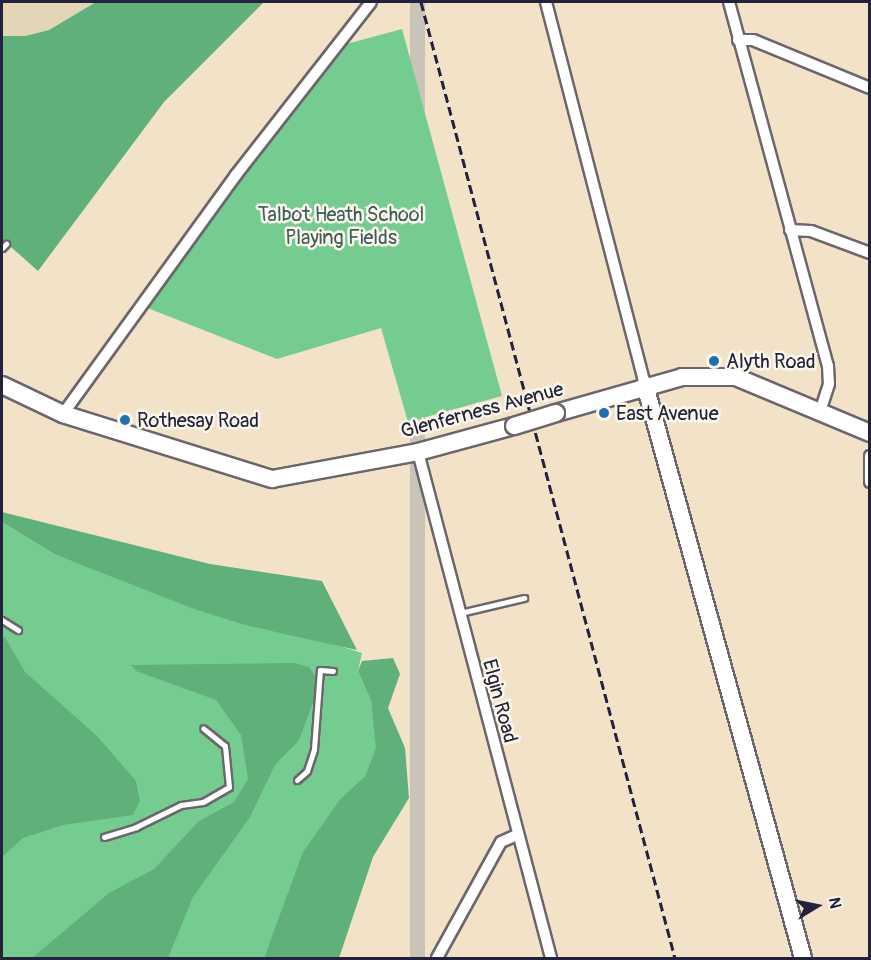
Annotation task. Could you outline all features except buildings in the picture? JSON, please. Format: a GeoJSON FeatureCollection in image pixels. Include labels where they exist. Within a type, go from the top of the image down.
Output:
{"type":"FeatureCollection","features":[{"type":"Feature","properties":{"kind":"street"},"geometry":{"type":"LineString","coordinates":[[63,414],[223,192],[371,2]]}},
{"type":"Feature","properties":{"kind":"street"},"geometry":{"type":"LineString","coordinates":[[546,2],[645,385],[803,958]]}},
{"type":"Feature","properties":{"kind":"street"},"geometry":{"type":"LineString","coordinates":[[729,2],[828,366],[829,384],[821,409]]}},
{"type":"Feature","properties":{"kind":"street"},"geometry":{"type":"LineString","coordinates":[[738,40],[753,40],[870,88]]}},
{"type":"Feature","properties":{"kind":"street"},"geometry":{"type":"LineString","coordinates":[[790,230],[811,231],[870,253]]}},
{"type":"Feature","properties":{"kind":"street","name":"Glenferness Avenue"},"geometry":{"type":"LineString","coordinates":[[2,386],[63,414],[272,479],[418,452],[514,426],[645,385],[682,377],[736,377],[821,409],[870,433]]}},
{"type":"Feature","properties":{"kind":"street","name":"Elgin Road"},"geometry":{"type":"LineString","coordinates":[[418,452],[458,614],[551,958]]}},
{"type":"Feature","properties":{"kind":"street"},"geometry":{"type":"LineString","coordinates":[[870,456],[870,482]]}},
{"type":"Feature","properties":{"kind":"street"},"geometry":{"type":"LineString","coordinates":[[437,958],[501,842],[517,835]]}},
{"type":"Feature","properties":{"kind":"lane"},"geometry":{"type":"LineString","coordinates":[[458,614],[524,598]]}},
{"type":"Feature","properties":{"kind":"lane"},"geometry":{"type":"LineString","coordinates":[[2,620],[18,630]]}},
{"type":"Feature","properties":{"kind":"lane"},"geometry":{"type":"LineString","coordinates":[[297,780],[307,771],[314,749],[320,670],[333,671]]}},
{"type":"Feature","properties":{"kind":"lane"},"geometry":{"type":"LineString","coordinates":[[104,837],[136,827],[181,805],[203,802],[229,787],[225,746],[203,728]]}},
{"type":"Feature","properties":{"kind":"shaded area"},"geometry":{"type":"Polygon","coordinates":[[[2,2],[96,2],[49,30],[25,36],[2,36],[2,2]]]}},
{"type":"Feature","properties":{"kind":"shaded area"},"geometry":{"type":"Polygon","coordinates":[[[410,2],[425,2],[425,958],[410,958],[410,2]]]}},
{"type":"Feature","properties":{"kind":"green space"},"geometry":{"type":"Polygon","coordinates":[[[96,2],[264,2],[164,102],[38,271],[2,239],[2,36],[25,36],[49,30],[96,2]]]}},
{"type":"Feature","properties":{"kind":"green space","name":"Talbot Heath School Playing Fields"},"geometry":{"type":"Polygon","coordinates":[[[402,29],[502,396],[408,422],[381,328],[277,359],[145,307],[339,46],[402,29]]]}},
{"type":"Feature","properties":{"kind":"green space"},"geometry":{"type":"Polygon","coordinates":[[[2,512],[210,564],[322,581],[357,650],[248,626],[194,609],[54,554],[2,522],[2,512]]]}},
{"type":"Feature","properties":{"kind":"green space"},"geometry":{"type":"Polygon","coordinates":[[[2,522],[54,554],[248,626],[327,642],[362,653],[358,671],[371,701],[377,748],[365,776],[341,798],[284,907],[264,958],[2,958],[2,522]]]}},
{"type":"Feature","properties":{"kind":"green space"},"geometry":{"type":"Polygon","coordinates":[[[5,637],[25,672],[97,736],[136,781],[140,801],[133,815],[63,825],[23,838],[2,857],[2,638],[5,637]]]}},
{"type":"Feature","properties":{"kind":"green space"},"geometry":{"type":"Polygon","coordinates":[[[393,658],[400,674],[388,708],[405,748],[409,798],[373,857],[339,958],[264,958],[303,852],[341,798],[365,776],[376,748],[371,701],[358,671],[362,661],[393,658]]]}},
{"type":"Feature","properties":{"kind":"green space"},"geometry":{"type":"Polygon","coordinates":[[[294,663],[309,667],[320,684],[299,740],[275,765],[250,817],[193,897],[168,958],[32,958],[109,893],[154,869],[199,821],[234,802],[248,779],[241,735],[216,700],[136,671],[131,665],[294,663]]]}},
{"type":"Feature","properties":{"kind":"railway"},"geometry":{"type":"LineString","coordinates":[[421,2],[675,958]]}},
{"type":"Feature","properties":{"kind":"place","name":"Alyth Road"},"geometry":{"type":"Point","coordinates":[714,361]}},
{"type":"Feature","properties":{"kind":"place","name":"East Avenue"},"geometry":{"type":"Point","coordinates":[604,413]}},
{"type":"Feature","properties":{"kind":"place","name":"Rothesay Road"},"geometry":{"type":"Point","coordinates":[125,420]}}]}
